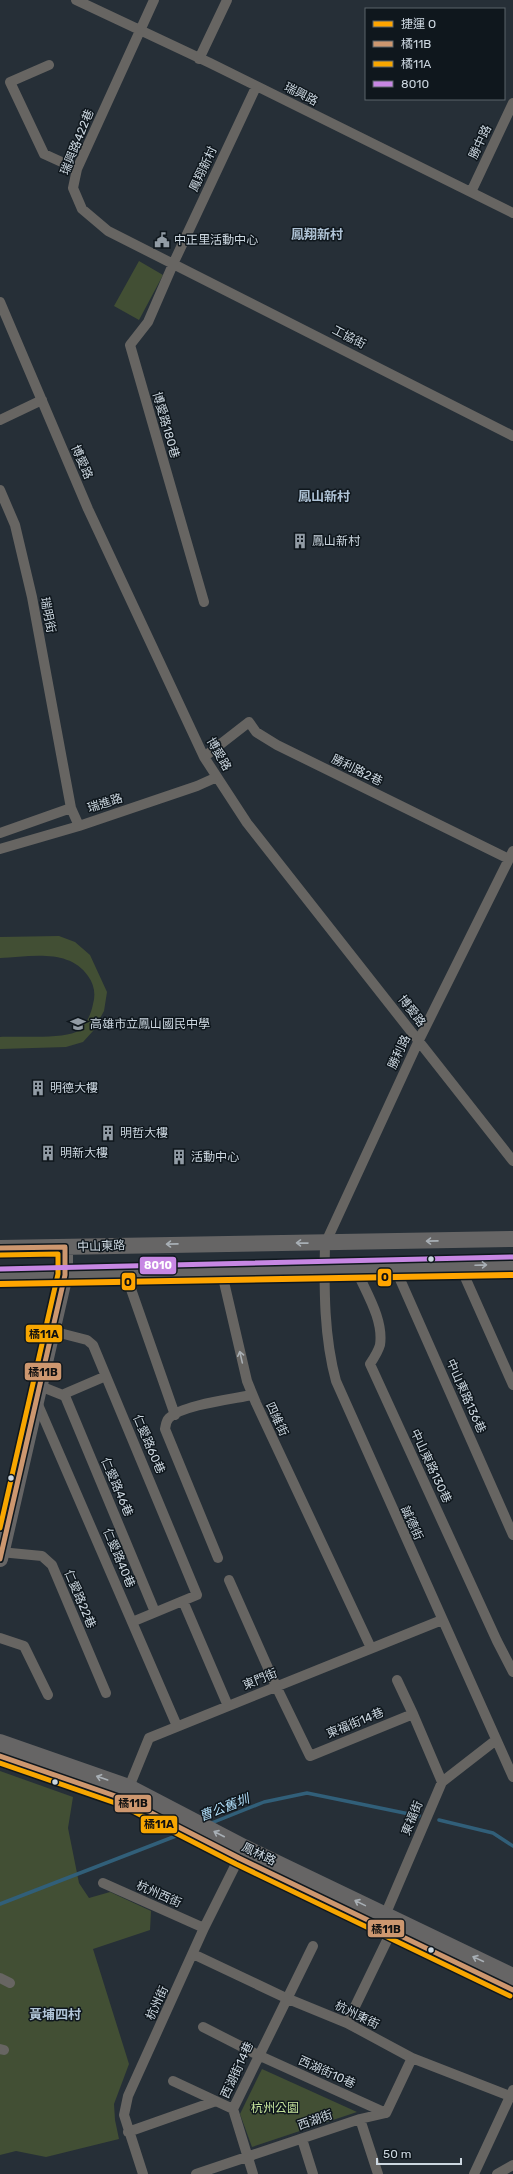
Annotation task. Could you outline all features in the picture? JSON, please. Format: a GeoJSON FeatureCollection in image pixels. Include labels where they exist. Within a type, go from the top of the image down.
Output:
{"type":"FeatureCollection","features":[{"type":"Feature","properties":{"kind":"main road","name":"中山東路"},"geometry":{"type":"LineString","coordinates":[[0,1248],[513,1240]]}},
{"type":"Feature","properties":{"kind":"main road"},"geometry":{"type":"LineString","coordinates":[[0,1555],[65,1275],[65,1247]]}},
{"type":"Feature","properties":{"kind":"main road"},"geometry":{"type":"LineString","coordinates":[[0,1276],[221,1270],[395,1268],[513,1264]]}},
{"type":"Feature","properties":{"kind":"main road","name":"鳳林路"},"geometry":{"type":"LineString","coordinates":[[0,1742],[127,1793],[241,1852],[388,1923],[513,1990]]}},
{"type":"Feature","properties":{"kind":"main road","name":"鳳林路"},"geometry":{"type":"LineString","coordinates":[[0,1756],[127,1793]]}},
{"type":"Feature","properties":{"kind":"main road","name":"鳳林路"},"geometry":{"type":"LineString","coordinates":[[388,1923],[513,1976]]}},
{"type":"Feature","properties":{"kind":"street","name":"瑞興路"},"geometry":{"type":"LineString","coordinates":[[76,0],[513,213]]}},
{"type":"Feature","properties":{"kind":"street","name":"瑞興路422巷"},"geometry":{"type":"LineString","coordinates":[[154,0],[77,169],[73,188],[82,209],[108,231],[174,262]]}},
{"type":"Feature","properties":{"kind":"street"},"geometry":{"type":"LineString","coordinates":[[199,59],[227,0]]}},
{"type":"Feature","properties":{"kind":"street"},"geometry":{"type":"LineString","coordinates":[[49,65],[10,82],[44,154],[77,169]]}},
{"type":"Feature","properties":{"kind":"street","name":"鳳翔新村"},"geometry":{"type":"LineString","coordinates":[[174,262],[256,87]]}},
{"type":"Feature","properties":{"kind":"street","name":"勝中路"},"geometry":{"type":"LineString","coordinates":[[471,192],[513,103]]}},
{"type":"Feature","properties":{"kind":"street","name":"工協街"},"geometry":{"type":"LineString","coordinates":[[174,262],[513,436]]}},
{"type":"Feature","properties":{"kind":"street","name":"博愛路180巷"},"geometry":{"type":"LineString","coordinates":[[174,262],[148,322],[130,345],[204,602]]}},
{"type":"Feature","properties":{"kind":"street","name":"博愛路"},"geometry":{"type":"LineString","coordinates":[[0,302],[91,516],[204,757],[247,823],[513,1161]]}},
{"type":"Feature","properties":{"kind":"street"},"geometry":{"type":"LineString","coordinates":[[0,420],[42,400]]}},
{"type":"Feature","properties":{"kind":"street","name":"瑞明街"},"geometry":{"type":"LineString","coordinates":[[0,490],[15,525],[32,597],[71,808],[79,826]]}},
{"type":"Feature","properties":{"kind":"street","name":"勝利路2巷"},"geometry":{"type":"LineString","coordinates":[[204,757],[249,722],[256,732],[276,745],[511,855]]}},
{"type":"Feature","properties":{"kind":"street","name":"瑞進路"},"geometry":{"type":"LineString","coordinates":[[0,849],[79,826],[197,786],[217,777]]}},
{"type":"Feature","properties":{"kind":"street"},"geometry":{"type":"LineString","coordinates":[[0,833],[71,808]]}},
{"type":"Feature","properties":{"kind":"street","name":"勝利路"},"geometry":{"type":"LineString","coordinates":[[324,1269],[325,1244],[419,1040],[511,855]]}},
{"type":"Feature","properties":{"kind":"street"},"geometry":{"type":"LineString","coordinates":[[460,1266],[513,1385]]}},
{"type":"Feature","properties":{"kind":"street","name":"中山東路130巷"},"geometry":{"type":"LineString","coordinates":[[356,1268],[378,1319],[380,1344],[378,1352],[370,1364],[497,1641],[513,1672]]}},
{"type":"Feature","properties":{"kind":"street","name":"中山東路136巷"},"geometry":{"type":"LineString","coordinates":[[395,1268],[513,1535]]}},
{"type":"Feature","properties":{"kind":"street","name":"誠德街"},"geometry":{"type":"LineString","coordinates":[[324,1269],[329,1356],[336,1381],[513,1777]]}},
{"type":"Feature","properties":{"kind":"street"},"geometry":{"type":"LineString","coordinates":[[221,1270],[247,1382],[252,1395]]}},
{"type":"Feature","properties":{"kind":"street"},"geometry":{"type":"LineString","coordinates":[[125,1272],[175,1414],[166,1422],[166,1429],[218,1558]]}},
{"type":"Feature","properties":{"kind":"street","name":"仁愛路60巷"},"geometry":{"type":"LineString","coordinates":[[52,1331],[90,1342],[106,1376],[197,1594],[183,1601]]}},
{"type":"Feature","properties":{"kind":"street"},"geometry":{"type":"LineString","coordinates":[[38,1393],[64,1394],[106,1376]]}},
{"type":"Feature","properties":{"kind":"street","name":"仁愛路40巷"},"geometry":{"type":"LineString","coordinates":[[38,1393],[132,1622],[177,1726]]}},
{"type":"Feature","properties":{"kind":"street","name":"仁愛路46巷"},"geometry":{"type":"LineString","coordinates":[[64,1394],[155,1612]]}},
{"type":"Feature","properties":{"kind":"street","name":"四維街"},"geometry":{"type":"LineString","coordinates":[[175,1414],[191,1407],[252,1395],[370,1648]]}},
{"type":"Feature","properties":{"kind":"street","name":"仁愛路22巷"},"geometry":{"type":"LineString","coordinates":[[0,1555],[42,1556],[52,1565],[106,1693]]}},
{"type":"Feature","properties":{"kind":"street"},"geometry":{"type":"LineString","coordinates":[[229,1580],[276,1686]]}},
{"type":"Feature","properties":{"kind":"street"},"geometry":{"type":"LineString","coordinates":[[132,1622],[183,1601],[228,1706]]}},
{"type":"Feature","properties":{"kind":"street","name":"東門街"},"geometry":{"type":"LineString","coordinates":[[127,1793],[149,1738],[442,1620]]}},
{"type":"Feature","properties":{"kind":"street"},"geometry":{"type":"LineString","coordinates":[[0,1638],[24,1646],[48,1695]]}},
{"type":"Feature","properties":{"kind":"street"},"geometry":{"type":"LineString","coordinates":[[397,1680],[442,1782]]}},
{"type":"Feature","properties":{"kind":"street","name":"東福街14巷"},"geometry":{"type":"LineString","coordinates":[[276,1686],[310,1756],[413,1714]]}},
{"type":"Feature","properties":{"kind":"street","name":"東福街"},"geometry":{"type":"LineString","coordinates":[[347,2023],[388,1923],[442,1782],[496,1740]]}},
{"type":"Feature","properties":{"kind":"street","name":"杭州街"},"geometry":{"type":"LineString","coordinates":[[144,2174],[128,2132],[124,2115],[128,2096],[204,1928],[241,1852]]}},
{"type":"Feature","properties":{"kind":"street","name":"杭州西街"},"geometry":{"type":"LineString","coordinates":[[103,1883],[204,1928]]}},
{"type":"Feature","properties":{"kind":"street","name":"西湖街14巷"},"geometry":{"type":"LineString","coordinates":[[252,2174],[248,2156],[233,2109],[258,2055],[313,1946]]}},
{"type":"Feature","properties":{"kind":"street","name":"杭州東街"},"geometry":{"type":"LineString","coordinates":[[193,1954],[286,1998],[347,2023],[412,2058],[512,2093]]}},
{"type":"Feature","properties":{"kind":"street"},"geometry":{"type":"LineString","coordinates":[[0,1978],[10,1983]]}},
{"type":"Feature","properties":{"kind":"street","name":"西湖街10巷"},"geometry":{"type":"LineString","coordinates":[[203,2027],[258,2055],[386,2113]]}},
{"type":"Feature","properties":{"kind":"street"},"geometry":{"type":"LineString","coordinates":[[386,2113],[412,2058]]}},
{"type":"Feature","properties":{"kind":"street"},"geometry":{"type":"LineString","coordinates":[[173,2081],[233,2109]]}},
{"type":"Feature","properties":{"kind":"street"},"geometry":{"type":"LineString","coordinates":[[474,2174],[512,2093]]}},
{"type":"Feature","properties":{"kind":"street"},"geometry":{"type":"LineString","coordinates":[[128,2132],[216,2101]]}},
{"type":"Feature","properties":{"kind":"street","name":"西湖街"},"geometry":{"type":"LineString","coordinates":[[196,2174],[360,2119],[386,2113]]}},
{"type":"Feature","properties":{"kind":"street"},"geometry":{"type":"LineString","coordinates":[[360,2119],[378,2174]]}},
{"type":"Feature","properties":{"kind":"street"},"geometry":{"type":"LineString","coordinates":[[302,2139],[313,2174]]}},
{"type":"Feature","properties":{"kind":"street"},"geometry":{"type":"LineString","coordinates":[[497,2174],[513,2165]]}},
{"type":"Feature","properties":{"kind":"green space"},"geometry":{"type":"Polygon","coordinates":[[[139,261],[163,275],[139,320],[114,306],[139,261]]]}},
{"type":"Feature","properties":{"kind":"green space"},"geometry":{"type":"Polygon","coordinates":[[[59,936],[75,942],[90,955],[107,992],[104,1011],[93,1031],[83,1042],[66,1047],[0,1049],[0,1037],[60,1036],[80,1030],[88,1020],[94,1000],[94,989],[90,979],[80,967],[70,961],[48,956],[0,958],[0,937],[59,936]]]}},
{"type":"Feature","properties":{"kind":"green space"},"geometry":{"type":"Polygon","coordinates":[[[0,1771],[73,1797],[68,1828],[79,1883],[89,1898],[110,1892],[151,1911],[150,1930],[93,1949],[129,2064],[114,2104],[115,2120],[119,2139],[46,2157],[16,2151],[0,2155],[0,1771]]]}},
{"type":"Feature","properties":{"kind":"green space","name":"杭州公園"},"geometry":{"type":"Polygon","coordinates":[[[262,2069],[357,2112],[252,2147],[240,2114],[262,2069]]]}},
{"type":"Feature","properties":{"kind":"waterway","name":"曹公舊圳"},"geometry":{"type":"LineString","coordinates":[[209,1824],[264,1802],[307,1793],[419,1816]]}},
{"type":"Feature","properties":{"kind":"waterway","name":"曹公舊圳"},"geometry":{"type":"LineString","coordinates":[[439,1820],[493,1833],[513,1846]]}},
{"type":"Feature","properties":{"kind":"waterway","name":"曹公舊圳"},"geometry":{"type":"LineString","coordinates":[[0,1904],[181,1834]]}},
{"type":"Feature","properties":{"kind":"metro line","name":"O"},"geometry":{"type":"LineString","coordinates":[[0,1284],[513,1275]]}},
{"type":"Feature","properties":{"kind":"transit line","name":"橘11B"},"geometry":{"type":"LineString","coordinates":[[0,1248],[65,1247],[65,1275],[0,1559]]}},
{"type":"Feature","properties":{"kind":"transit line","name":"橘11A"},"geometry":{"type":"LineString","coordinates":[[0,1255],[58,1254],[58,1274],[0,1528]]}},
{"type":"Feature","properties":{"kind":"transit line","name":"8010"},"geometry":{"type":"LineString","coordinates":[[0,1269],[513,1257]]}},
{"type":"Feature","properties":{"kind":"transit line","name":"橘11B"},"geometry":{"type":"LineString","coordinates":[[0,1756],[124,1799],[239,1858],[513,1990]]}},
{"type":"Feature","properties":{"kind":"transit line","name":"橘11A"},"geometry":{"type":"LineString","coordinates":[[0,1763],[121,1805],[236,1864],[510,1996]]}},
{"type":"Feature","properties":{"kind":"place","name":"中正里活動中心"},"geometry":{"type":"Point","coordinates":[162,240]}},
{"type":"Feature","properties":{"kind":"place","name":"鳳山新村"},"geometry":{"type":"Point","coordinates":[300,541]}},
{"type":"Feature","properties":{"kind":"place","name":"高雄市立鳳山國民中學"},"geometry":{"type":"Point","coordinates":[78,1024]}},
{"type":"Feature","properties":{"kind":"place","name":"明德大樓"},"geometry":{"type":"Point","coordinates":[38,1088]}},
{"type":"Feature","properties":{"kind":"place","name":"明哲大樓"},"geometry":{"type":"Point","coordinates":[108,1133]}},
{"type":"Feature","properties":{"kind":"place","name":"明新大樓"},"geometry":{"type":"Point","coordinates":[48,1153]}},
{"type":"Feature","properties":{"kind":"place","name":"活動中心"},"geometry":{"type":"Point","coordinates":[179,1157]}},
{"type":"Feature","properties":{"kind":"district","name":"鳳翔新村"},"geometry":{"type":"Point","coordinates":[317,234]}},
{"type":"Feature","properties":{"kind":"district","name":"鳳山新村"},"geometry":{"type":"Point","coordinates":[324,496]}},
{"type":"Feature","properties":{"kind":"district","name":"黃埔四村"},"geometry":{"type":"Point","coordinates":[55,2014]}}]}
